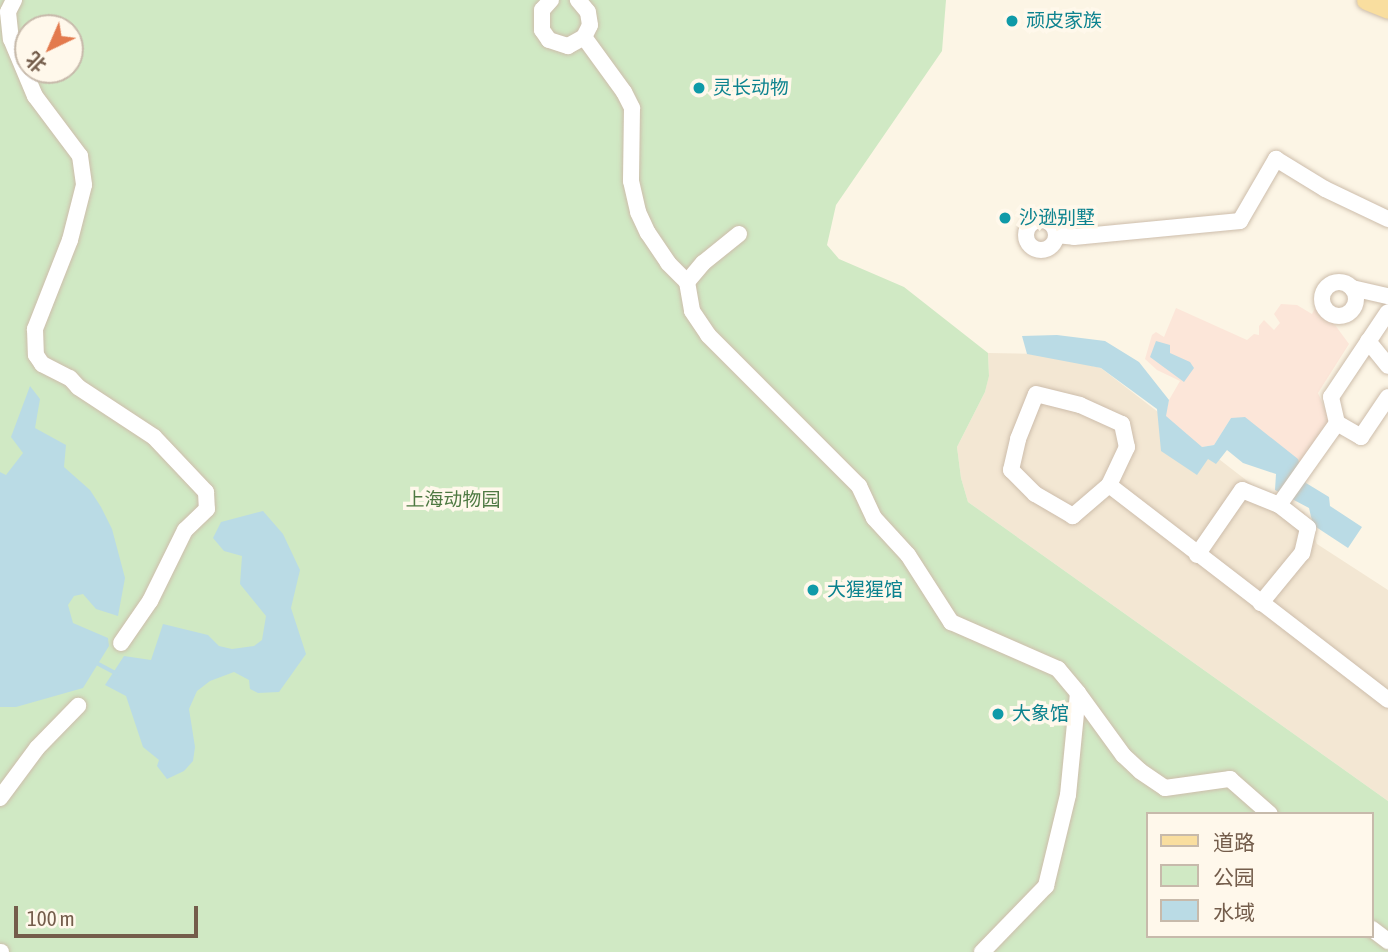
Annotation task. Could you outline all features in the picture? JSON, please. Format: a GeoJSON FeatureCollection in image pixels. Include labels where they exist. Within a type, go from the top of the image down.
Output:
{"type":"FeatureCollection","features":[{"type":"Feature","properties":{"kind":"main road"},"geometry":{"type":"LineString","coordinates":[[1366,0],[1388,9]]}},
{"type":"Feature","properties":{"kind":"street"},"geometry":{"type":"LineString","coordinates":[[14,0],[8,12],[11,39],[35,96],[80,156],[84,185],[70,240],[35,329],[36,355],[42,364],[70,378],[78,387],[154,437],[206,492],[207,509],[186,530],[150,601],[121,643]]}},
{"type":"Feature","properties":{"kind":"street"},"geometry":{"type":"LineString","coordinates":[[544,2],[540,23],[549,40],[568,46],[584,37],[590,18],[585,6],[578,0]]}},
{"type":"Feature","properties":{"kind":"street"},"geometry":{"type":"LineString","coordinates":[[584,37],[624,92],[632,108],[631,181],[638,212],[662,253],[687,282],[692,310],[708,335],[859,486],[874,517],[908,555],[951,622],[1058,668],[1124,755],[1140,771],[1165,788],[1230,779],[1268,812]]}},
{"type":"Feature","properties":{"kind":"street"},"geometry":{"type":"LineString","coordinates":[[1056,235],[1074,237],[1240,221],[1276,159],[1388,219]]}},
{"type":"Feature","properties":{"kind":"street"},"geometry":{"type":"LineString","coordinates":[[687,282],[703,263],[738,234]]}},
{"type":"Feature","properties":{"kind":"street"},"geometry":{"type":"LineString","coordinates":[[1352,288],[1388,296]]}},
{"type":"Feature","properties":{"kind":"street"},"geometry":{"type":"LineString","coordinates":[[1279,505],[1336,423],[1331,397],[1388,312]]}},
{"type":"Feature","properties":{"kind":"street"},"geometry":{"type":"LineString","coordinates":[[1368,341],[1388,366]]}},
{"type":"Feature","properties":{"kind":"street"},"geometry":{"type":"LineString","coordinates":[[1036,394],[1080,405],[1122,424],[1128,447],[1110,485],[1073,516],[1035,494],[1011,470],[1036,394]]}},
{"type":"Feature","properties":{"kind":"street"},"geometry":{"type":"LineString","coordinates":[[1336,423],[1361,437],[1388,397]]}},
{"type":"Feature","properties":{"kind":"street"},"geometry":{"type":"LineString","coordinates":[[1110,485],[1197,555],[1388,700]]}},
{"type":"Feature","properties":{"kind":"street"},"geometry":{"type":"LineString","coordinates":[[1197,555],[1242,490],[1279,505],[1308,528],[1302,553],[1261,603]]}},
{"type":"Feature","properties":{"kind":"street"},"geometry":{"type":"LineString","coordinates":[[982,952],[1046,886],[1068,795],[1078,693]]}},
{"type":"Feature","properties":{"kind":"street"},"geometry":{"type":"LineString","coordinates":[[0,797],[37,748],[78,706]]}},
{"type":"Feature","properties":{"kind":"shaded area"},"geometry":{"type":"Polygon","coordinates":[[[1281,304],[1297,305],[1312,314],[1315,308],[1327,314],[1349,344],[1318,393],[1331,423],[1300,465],[1231,418],[1214,445],[1202,447],[1165,416],[1169,400],[1180,381],[1157,370],[1145,359],[1152,335],[1156,332],[1164,337],[1176,308],[1247,340],[1254,334],[1259,335],[1259,326],[1264,320],[1274,330],[1280,323],[1274,314],[1281,304]]]}},
{"type":"Feature","properties":{"kind":"shaded area"},"geometry":{"type":"Polygon","coordinates":[[[988,353],[1041,354],[1101,368],[1268,497],[1304,512],[1317,544],[1388,590],[1388,801],[968,502],[961,478],[957,447],[985,392],[989,375],[988,353]]]}},
{"type":"Feature","properties":{"kind":"green space","name":"上海动物园"},"geometry":{"type":"Polygon","coordinates":[[[0,0],[946,0],[942,51],[836,205],[827,245],[839,259],[904,287],[988,353],[989,376],[985,392],[957,447],[961,478],[968,502],[1388,801],[1388,952],[0,952],[0,0]]]}},
{"type":"Feature","properties":{"kind":"water"},"geometry":{"type":"Polygon","coordinates":[[[1057,335],[1105,341],[1139,362],[1169,400],[1166,416],[1202,447],[1214,445],[1231,418],[1245,417],[1298,459],[1306,483],[1329,497],[1330,506],[1362,527],[1348,548],[1313,525],[1309,508],[1275,490],[1276,474],[1243,463],[1227,450],[1216,464],[1208,459],[1197,475],[1161,451],[1157,409],[1101,368],[1027,354],[1022,336],[1057,335]]]}},
{"type":"Feature","properties":{"kind":"water"},"geometry":{"type":"Polygon","coordinates":[[[1156,341],[1170,345],[1170,353],[1190,362],[1194,368],[1184,382],[1150,357],[1156,341]]]}},
{"type":"Feature","properties":{"kind":"water"},"geometry":{"type":"Polygon","coordinates":[[[30,386],[40,399],[35,428],[66,445],[64,467],[90,490],[101,507],[112,529],[125,578],[118,616],[96,609],[83,594],[74,596],[68,605],[73,623],[108,638],[109,646],[83,688],[16,707],[0,707],[0,472],[6,475],[23,453],[11,437],[30,386]]]}},
{"type":"Feature","properties":{"kind":"water"},"geometry":{"type":"Polygon","coordinates":[[[263,511],[283,534],[300,570],[291,608],[306,654],[279,692],[258,693],[250,689],[249,680],[234,672],[210,681],[197,691],[189,709],[195,747],[193,761],[184,771],[167,779],[157,766],[159,760],[143,747],[126,696],[105,685],[124,656],[151,660],[163,624],[208,635],[219,646],[232,649],[254,646],[262,640],[266,616],[240,584],[242,556],[224,551],[213,538],[221,522],[263,511]]]}},
{"type":"Feature","properties":{"kind":"waterway"},"geometry":{"type":"LineString","coordinates":[[95,662],[116,673]]}},
{"type":"Feature","properties":{"kind":"place","name":"顽皮家族"},"geometry":{"type":"Point","coordinates":[1012,21]}},
{"type":"Feature","properties":{"kind":"place","name":"灵长动物"},"geometry":{"type":"Point","coordinates":[699,88]}},
{"type":"Feature","properties":{"kind":"place","name":"沙逊别墅"},"geometry":{"type":"Point","coordinates":[1005,218]}},
{"type":"Feature","properties":{"kind":"place","name":"大猩猩馆"},"geometry":{"type":"Point","coordinates":[813,590]}},
{"type":"Feature","properties":{"kind":"place","name":"大象馆"},"geometry":{"type":"Point","coordinates":[998,714]}}]}
